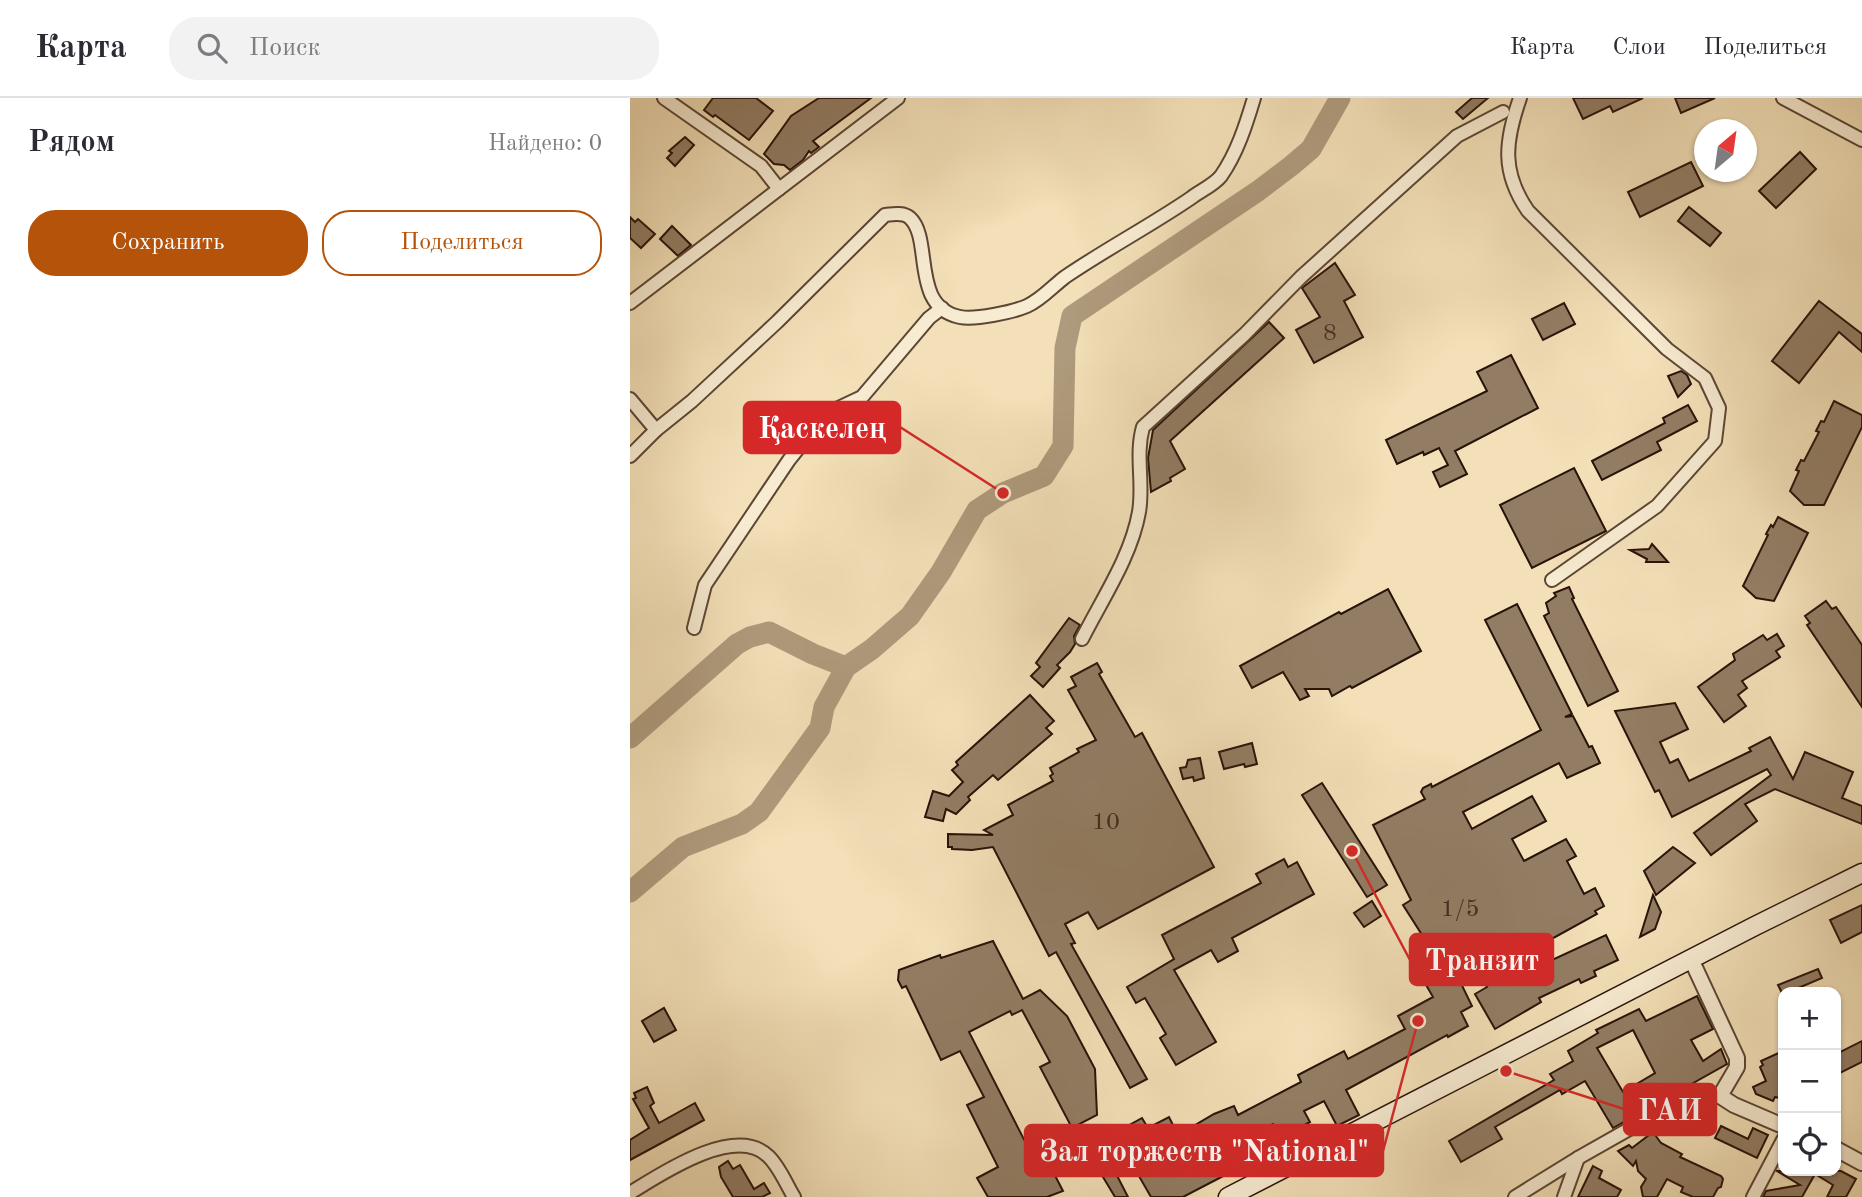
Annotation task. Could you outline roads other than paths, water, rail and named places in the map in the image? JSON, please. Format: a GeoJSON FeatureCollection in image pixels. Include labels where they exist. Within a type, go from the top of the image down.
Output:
{"type":"FeatureCollection","features":[{"type":"Feature","properties":{"kind":"main road"},"geometry":{"type":"LineString","coordinates":[[1228,1197],[1862,873]]}},
{"type":"Feature","properties":{"kind":"street"},"geometry":{"type":"LineString","coordinates":[[664,98],[761,166],[779,189]]}},
{"type":"Feature","properties":{"kind":"street"},"geometry":{"type":"LineString","coordinates":[[630,303],[898,98]]}},
{"type":"Feature","properties":{"kind":"street"},"geometry":{"type":"LineString","coordinates":[[630,456],[777,322],[885,215],[904,215],[910,217],[914,223],[922,244],[927,284],[942,308],[958,317],[981,317],[1030,305],[1067,276],[1165,216],[1219,178],[1233,155],[1254,98]]}},
{"type":"Feature","properties":{"kind":"street"},"geometry":{"type":"LineString","coordinates":[[1520,98],[1510,128],[1507,148],[1507,163],[1517,194],[1528,211],[1667,349],[1705,378],[1719,408],[1715,441],[1657,506],[1552,580]]}},
{"type":"Feature","properties":{"kind":"street"},"geometry":{"type":"LineString","coordinates":[[1783,98],[1862,140]]}},
{"type":"Feature","properties":{"kind":"street"},"geometry":{"type":"LineString","coordinates":[[1082,639],[1132,540],[1140,510],[1139,443],[1143,427],[1244,335],[1301,277],[1457,136],[1503,112]]}},
{"type":"Feature","properties":{"kind":"street"},"geometry":{"type":"LineString","coordinates":[[694,628],[705,585],[789,460],[826,414],[862,397],[929,318],[942,308]]}},
{"type":"Feature","properties":{"kind":"street"},"geometry":{"type":"LineString","coordinates":[[630,399],[656,430]]}},
{"type":"Feature","properties":{"kind":"street"},"geometry":{"type":"LineString","coordinates":[[1691,959],[1737,1058],[1737,1067],[1720,1097]]}},
{"type":"Feature","properties":{"kind":"street"},"geometry":{"type":"LineString","coordinates":[[1515,1197],[1684,1098],[1700,1093],[1720,1097],[1778,1124]]}},
{"type":"Feature","properties":{"kind":"street"},"geometry":{"type":"LineString","coordinates":[[630,1193],[704,1152],[749,1145],[766,1154],[794,1197]]}},
{"type":"Feature","properties":{"kind":"street"},"geometry":{"type":"LineString","coordinates":[[1753,1197],[1778,1150]]}},
{"type":"Feature","properties":{"kind":"street"},"geometry":{"type":"LineString","coordinates":[[1841,1152],[1862,1163]]}},
{"type":"Feature","properties":{"kind":"street"},"geometry":{"type":"LineString","coordinates":[[1564,1197],[1578,1158]]}},
{"type":"Feature","properties":{"kind":"waterway"},"geometry":{"type":"LineString","coordinates":[[630,892],[683,847],[742,824],[759,812],[820,728],[824,707],[846,667],[872,649],[910,616],[941,572],[977,510],[1003,493],[1044,476],[1063,446],[1065,348],[1072,316],[1291,166],[1311,149],[1340,98]]}},
{"type":"Feature","properties":{"kind":"waterway"},"geometry":{"type":"LineString","coordinates":[[630,738],[737,644],[750,637],[769,632],[846,667]]}},
{"type":"Feature","properties":{"kind":"place","name":"Қаскелең"},"geometry":{"type":"Point","coordinates":[1003,493]}},
{"type":"Feature","properties":{"kind":"place","name":"Транзит"},"geometry":{"type":"Point","coordinates":[1352,851]}},
{"type":"Feature","properties":{"kind":"place","name":"Зал торжеств \"National\""},"geometry":{"type":"Point","coordinates":[1418,1021]}},
{"type":"Feature","properties":{"kind":"place","name":"ГАИ"},"geometry":{"type":"Point","coordinates":[1506,1071]}}]}
